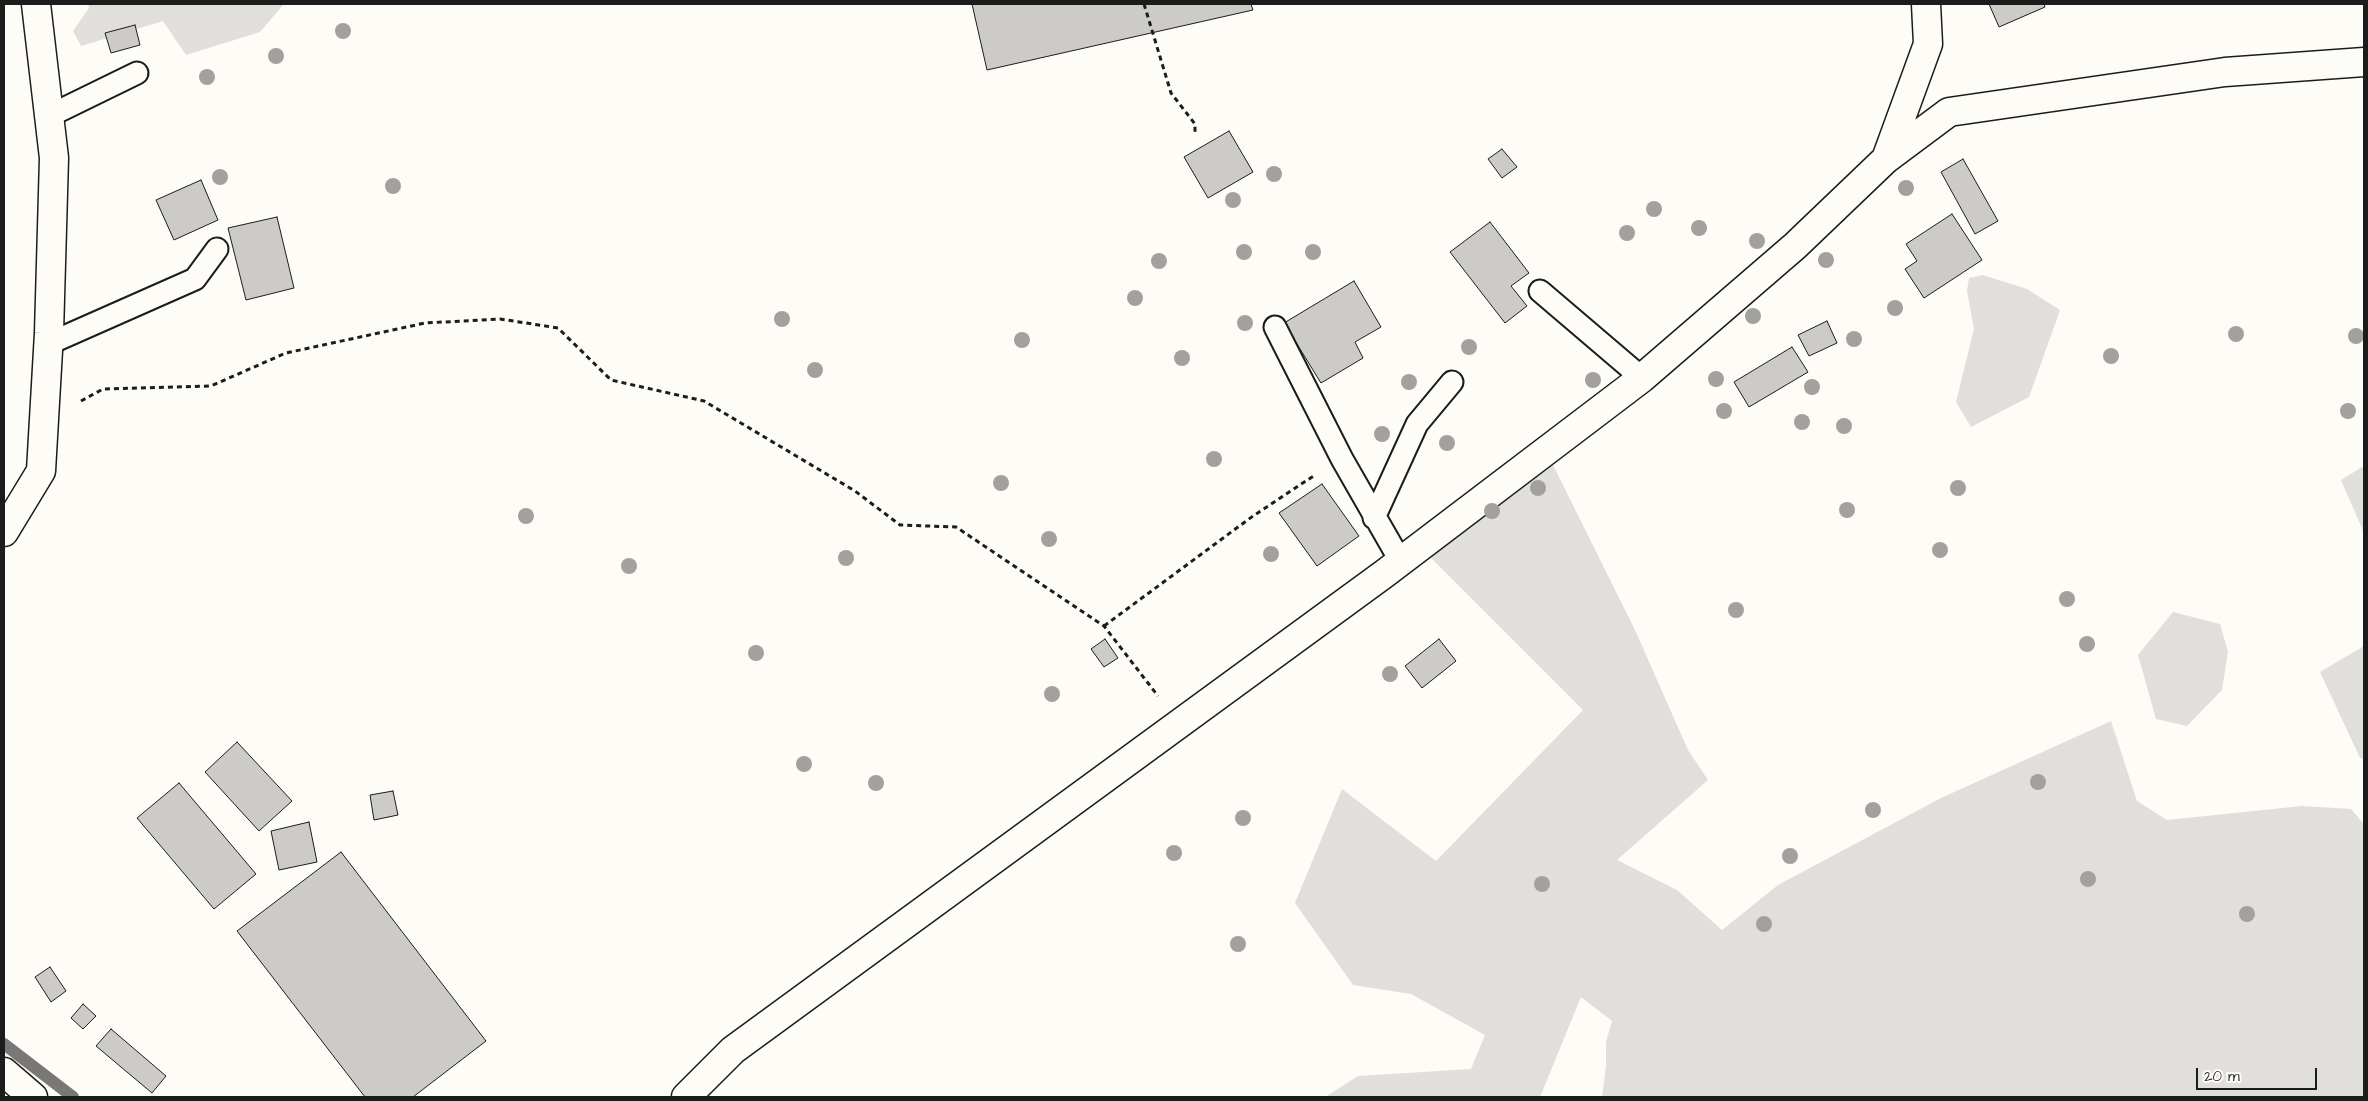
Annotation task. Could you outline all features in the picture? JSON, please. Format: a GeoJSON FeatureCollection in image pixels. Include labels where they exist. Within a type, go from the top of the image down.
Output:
{"type":"FeatureCollection","features":[{"type":"Feature","properties":{"kind":"street"},"geometry":{"type":"LineString","coordinates":[[4,532],[41,471],[48,344],[54,158],[36,4]]}},
{"type":"Feature","properties":{"kind":"street"},"geometry":{"type":"LineString","coordinates":[[1886,160],[1928,44],[1926,4]]}},
{"type":"Feature","properties":{"kind":"street"},"geometry":{"type":"LineString","coordinates":[[686,1097],[733,1050],[1401,562],[1642,378],[1796,246],[1886,160],[1949,112],[2226,72],[2364,62]]}},
{"type":"Feature","properties":{"kind":"street"},"geometry":{"type":"LineString","coordinates":[[4,1072],[34,1097]]}},
{"type":"Feature","properties":{"kind":"lane"},"geometry":{"type":"LineString","coordinates":[[49,116],[137,72]]}},
{"type":"Feature","properties":{"kind":"lane"},"geometry":{"type":"LineString","coordinates":[[48,344],[195,279],[217,249]]}},
{"type":"Feature","properties":{"kind":"lane"},"geometry":{"type":"LineString","coordinates":[[1540,291],[1642,378]]}},
{"type":"Feature","properties":{"kind":"lane"},"geometry":{"type":"LineString","coordinates":[[1275,326],[1342,459],[1374,518],[1401,562]]}},
{"type":"Feature","properties":{"kind":"lane"},"geometry":{"type":"LineString","coordinates":[[1374,518],[1417,424],[1452,382]]}},
{"type":"Feature","properties":{"kind":"path"},"geometry":{"type":"LineString","coordinates":[[1144,4],[1171,93],[1195,124],[1195,133]]}},
{"type":"Feature","properties":{"kind":"path"},"geometry":{"type":"LineString","coordinates":[[44,419],[103,389],[211,386],[286,354],[425,322],[500,319],[558,328],[611,380],[704,401],[855,491],[900,525],[956,527],[1104,626],[1180,724]]}},
{"type":"Feature","properties":{"kind":"path"},"geometry":{"type":"LineString","coordinates":[[1104,626],[1254,516],[1342,459]]}},
{"type":"Feature","properties":{"kind":"shaded area"},"geometry":{"type":"Polygon","coordinates":[[[88,4],[283,5],[260,32],[186,55],[163,21],[81,46],[73,31],[89,8],[88,4]]]}},
{"type":"Feature","properties":{"kind":"shaded area"},"geometry":{"type":"Polygon","coordinates":[[[1983,275],[2027,289],[2060,310],[2029,397],[1971,427],[1956,402],[1974,329],[1967,291],[1969,278],[1983,275]]]}},
{"type":"Feature","properties":{"kind":"shaded area"},"geometry":{"type":"Polygon","coordinates":[[[1553,465],[1635,630],[1688,750],[1708,780],[1617,860],[1677,890],[1722,930],[1778,885],[1941,798],[2111,721],[2137,801],[2167,820],[2302,806],[2351,809],[2364,824],[2364,1097],[1602,1097],[1606,1066],[1606,1042],[1612,1021],[1581,997],[1540,1097],[1325,1097],[1358,1076],[1471,1069],[1485,1035],[1411,994],[1353,985],[1295,903],[1342,789],[1436,861],[1583,710],[1430,557],[1553,465]]]}},
{"type":"Feature","properties":{"kind":"shaded area"},"geometry":{"type":"Polygon","coordinates":[[[2364,467],[2364,533],[2341,480],[2364,467]]]}},
{"type":"Feature","properties":{"kind":"shaded area"},"geometry":{"type":"Polygon","coordinates":[[[2173,612],[2220,624],[2228,652],[2222,690],[2187,726],[2156,719],[2138,655],[2173,612]]]}},
{"type":"Feature","properties":{"kind":"shaded area"},"geometry":{"type":"Polygon","coordinates":[[[2364,646],[2364,759],[2360,758],[2320,672],[2364,646]]]}},
{"type":"Feature","properties":{"kind":"building"},"geometry":{"type":"Polygon","coordinates":[[[972,4],[1251,4],[1253,10],[987,70],[972,4]]]}},
{"type":"Feature","properties":{"kind":"building"},"geometry":{"type":"Polygon","coordinates":[[[1989,4],[2044,4],[2045,7],[1999,27],[1989,4]]]}},
{"type":"Feature","properties":{"kind":"building"},"geometry":{"type":"Polygon","coordinates":[[[135,25],[140,45],[111,53],[105,33],[135,25]]]}},
{"type":"Feature","properties":{"kind":"building"},"geometry":{"type":"Polygon","coordinates":[[[1229,131],[1253,172],[1208,198],[1184,157],[1229,131]]]}},
{"type":"Feature","properties":{"kind":"building"},"geometry":{"type":"Polygon","coordinates":[[[1502,149],[1517,167],[1502,178],[1488,159],[1502,149]]]}},
{"type":"Feature","properties":{"kind":"building"},"geometry":{"type":"Polygon","coordinates":[[[1963,159],[1998,221],[1975,234],[1941,172],[1963,159]]]}},
{"type":"Feature","properties":{"kind":"building"},"geometry":{"type":"Polygon","coordinates":[[[201,180],[218,220],[174,240],[156,200],[201,180]]]}},
{"type":"Feature","properties":{"kind":"building"},"geometry":{"type":"Polygon","coordinates":[[[1952,214],[1982,260],[1924,298],[1905,269],[1917,261],[1906,244],[1952,214]]]}},
{"type":"Feature","properties":{"kind":"building"},"geometry":{"type":"Polygon","coordinates":[[[277,217],[294,288],[246,300],[228,228],[277,217]]]}},
{"type":"Feature","properties":{"kind":"building"},"geometry":{"type":"Polygon","coordinates":[[[1490,222],[1529,273],[1511,286],[1527,306],[1505,323],[1450,252],[1490,222]]]}},
{"type":"Feature","properties":{"kind":"building"},"geometry":{"type":"Polygon","coordinates":[[[1354,281],[1381,327],[1355,342],[1363,358],[1321,383],[1284,323],[1354,281]]]}},
{"type":"Feature","properties":{"kind":"building"},"geometry":{"type":"Polygon","coordinates":[[[1827,321],[1837,343],[1809,356],[1798,335],[1827,321]]]}},
{"type":"Feature","properties":{"kind":"building"},"geometry":{"type":"Polygon","coordinates":[[[1792,347],[1808,372],[1749,407],[1734,382],[1792,347]]]}},
{"type":"Feature","properties":{"kind":"building"},"geometry":{"type":"Polygon","coordinates":[[[1322,484],[1359,536],[1317,566],[1279,513],[1322,484]]]}},
{"type":"Feature","properties":{"kind":"building"},"geometry":{"type":"Polygon","coordinates":[[[1105,639],[1118,658],[1104,667],[1091,649],[1105,639]]]}},
{"type":"Feature","properties":{"kind":"building"},"geometry":{"type":"Polygon","coordinates":[[[1439,639],[1456,661],[1422,688],[1405,666],[1439,639]]]}},
{"type":"Feature","properties":{"kind":"building"},"geometry":{"type":"Polygon","coordinates":[[[237,742],[292,801],[259,831],[205,772],[237,742]]]}},
{"type":"Feature","properties":{"kind":"building"},"geometry":{"type":"Polygon","coordinates":[[[179,783],[256,874],[214,909],[137,818],[179,783]]]}},
{"type":"Feature","properties":{"kind":"building"},"geometry":{"type":"Polygon","coordinates":[[[393,791],[398,815],[374,820],[370,795],[393,791]]]}},
{"type":"Feature","properties":{"kind":"building"},"geometry":{"type":"Polygon","coordinates":[[[309,822],[317,862],[279,870],[271,831],[309,822]]]}},
{"type":"Feature","properties":{"kind":"building"},"geometry":{"type":"Polygon","coordinates":[[[341,852],[486,1041],[413,1097],[365,1097],[237,931],[341,852]]]}},
{"type":"Feature","properties":{"kind":"building"},"geometry":{"type":"Polygon","coordinates":[[[50,967],[66,991],[51,1002],[35,977],[50,967]]]}},
{"type":"Feature","properties":{"kind":"building"},"geometry":{"type":"Polygon","coordinates":[[[83,1004],[96,1016],[83,1029],[71,1018],[83,1004]]]}},
{"type":"Feature","properties":{"kind":"building"},"geometry":{"type":"Polygon","coordinates":[[[111,1029],[166,1076],[152,1093],[96,1046],[111,1029]]]}},
{"type":"Feature","properties":{"kind":"waterway"},"geometry":{"type":"LineString","coordinates":[[4,1044],[73,1097]]}}]}
